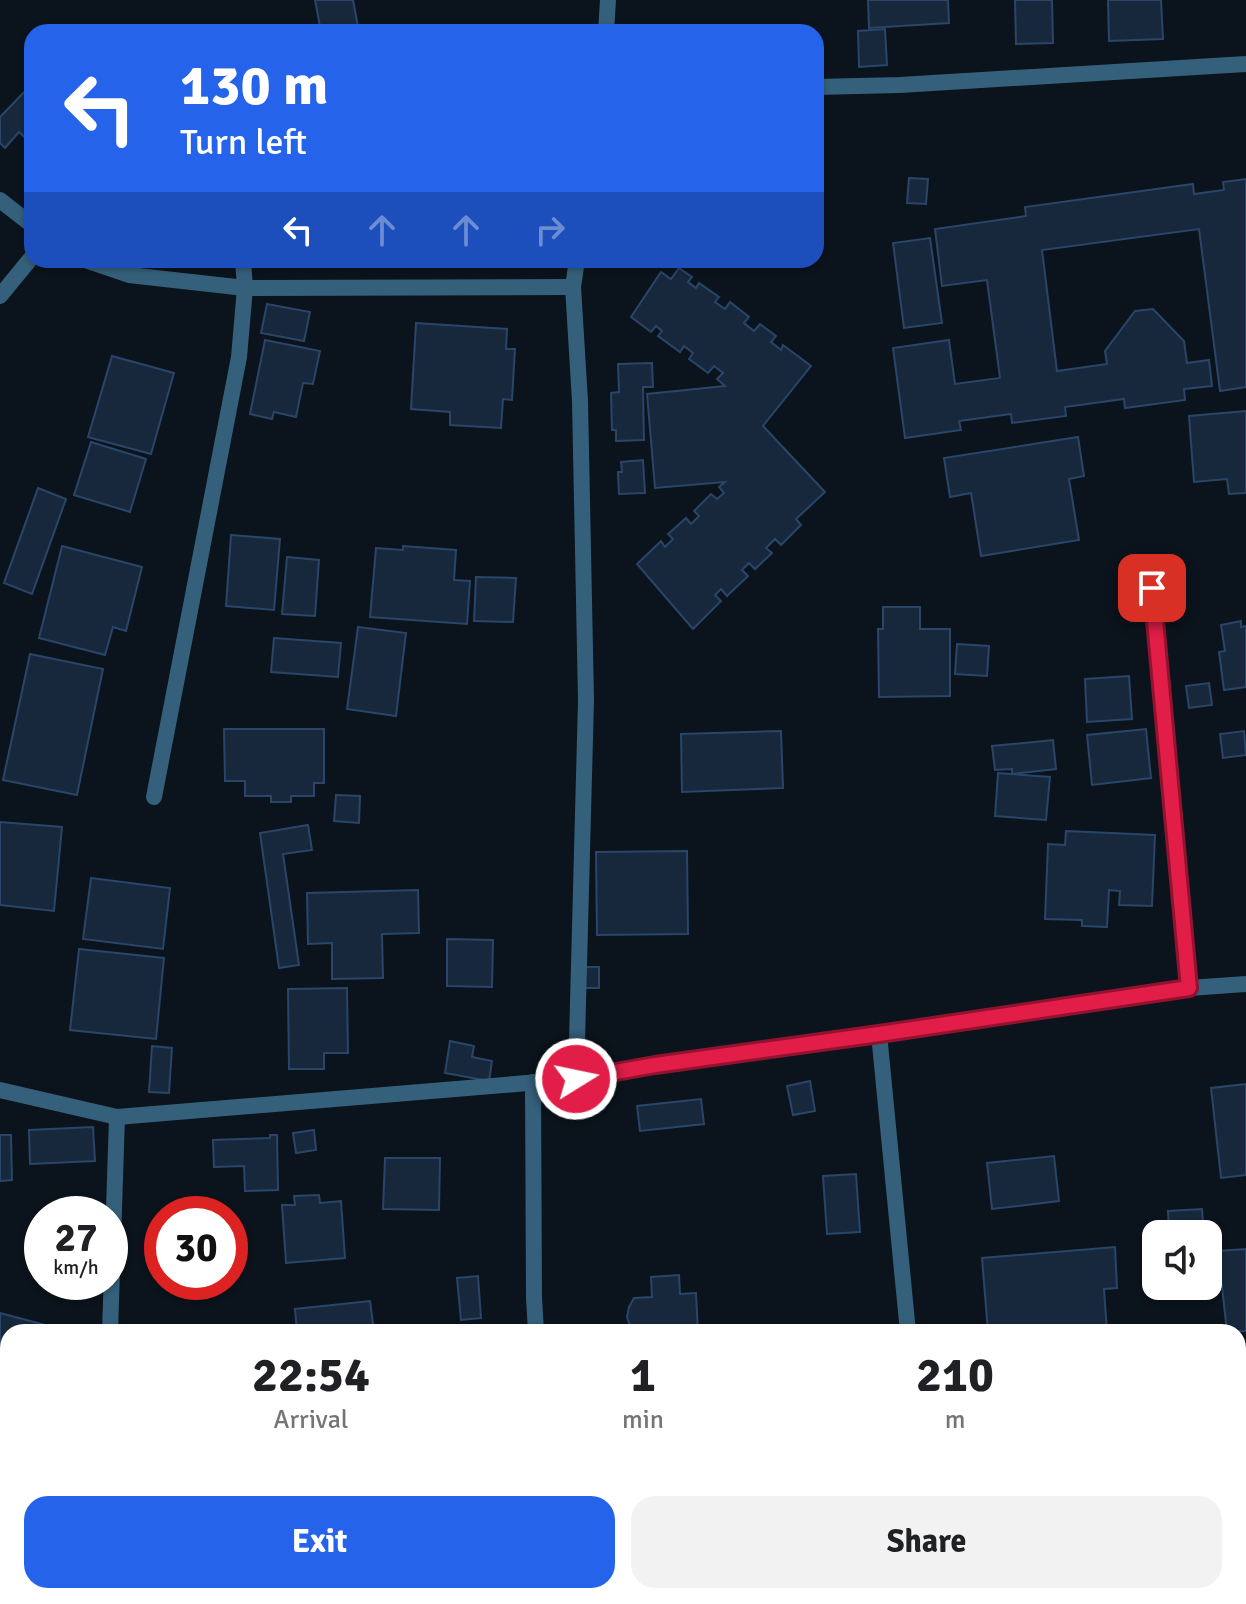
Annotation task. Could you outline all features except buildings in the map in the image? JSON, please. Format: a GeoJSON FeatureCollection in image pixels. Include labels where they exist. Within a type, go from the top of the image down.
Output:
{"type":"FeatureCollection","features":[{"type":"Feature","properties":{"kind":"street"},"geometry":{"type":"LineString","coordinates":[[606,24],[608,0]]}},
{"type":"Feature","properties":{"kind":"street"},"geometry":{"type":"LineString","coordinates":[[824,87],[1246,64]]}},
{"type":"Feature","properties":{"kind":"street"},"geometry":{"type":"LineString","coordinates":[[0,200],[24,219]]}},
{"type":"Feature","properties":{"kind":"street"},"geometry":{"type":"LineString","coordinates":[[0,296],[24,267]]}},
{"type":"Feature","properties":{"kind":"street"},"geometry":{"type":"LineString","coordinates":[[108,268],[129,275],[245,288],[573,287]]}},
{"type":"Feature","properties":{"kind":"street"},"geometry":{"type":"LineString","coordinates":[[154,797],[239,357],[245,288],[244,268]]}},
{"type":"Feature","properties":{"kind":"street"},"geometry":{"type":"LineString","coordinates":[[576,268],[573,287],[580,401],[586,700],[576,1079]]}},
{"type":"Feature","properties":{"kind":"street"},"geometry":{"type":"LineString","coordinates":[[1152,588],[1189,988]]}},
{"type":"Feature","properties":{"kind":"street"},"geometry":{"type":"LineString","coordinates":[[0,1090],[117,1117],[576,1079],[1189,988],[1246,984]]}},
{"type":"Feature","properties":{"kind":"street"},"geometry":{"type":"LineString","coordinates":[[879,1034],[907,1324]]}},
{"type":"Feature","properties":{"kind":"street"},"geometry":{"type":"LineString","coordinates":[[533,1082],[536,1324]]}},
{"type":"Feature","properties":{"kind":"street"},"geometry":{"type":"LineString","coordinates":[[110,1324],[117,1117]]}},
{"type":"Feature","properties":{"kind":"route"},"geometry":{"type":"LineString","coordinates":[[576,1079],[1189,988],[1152,588]]}}]}
